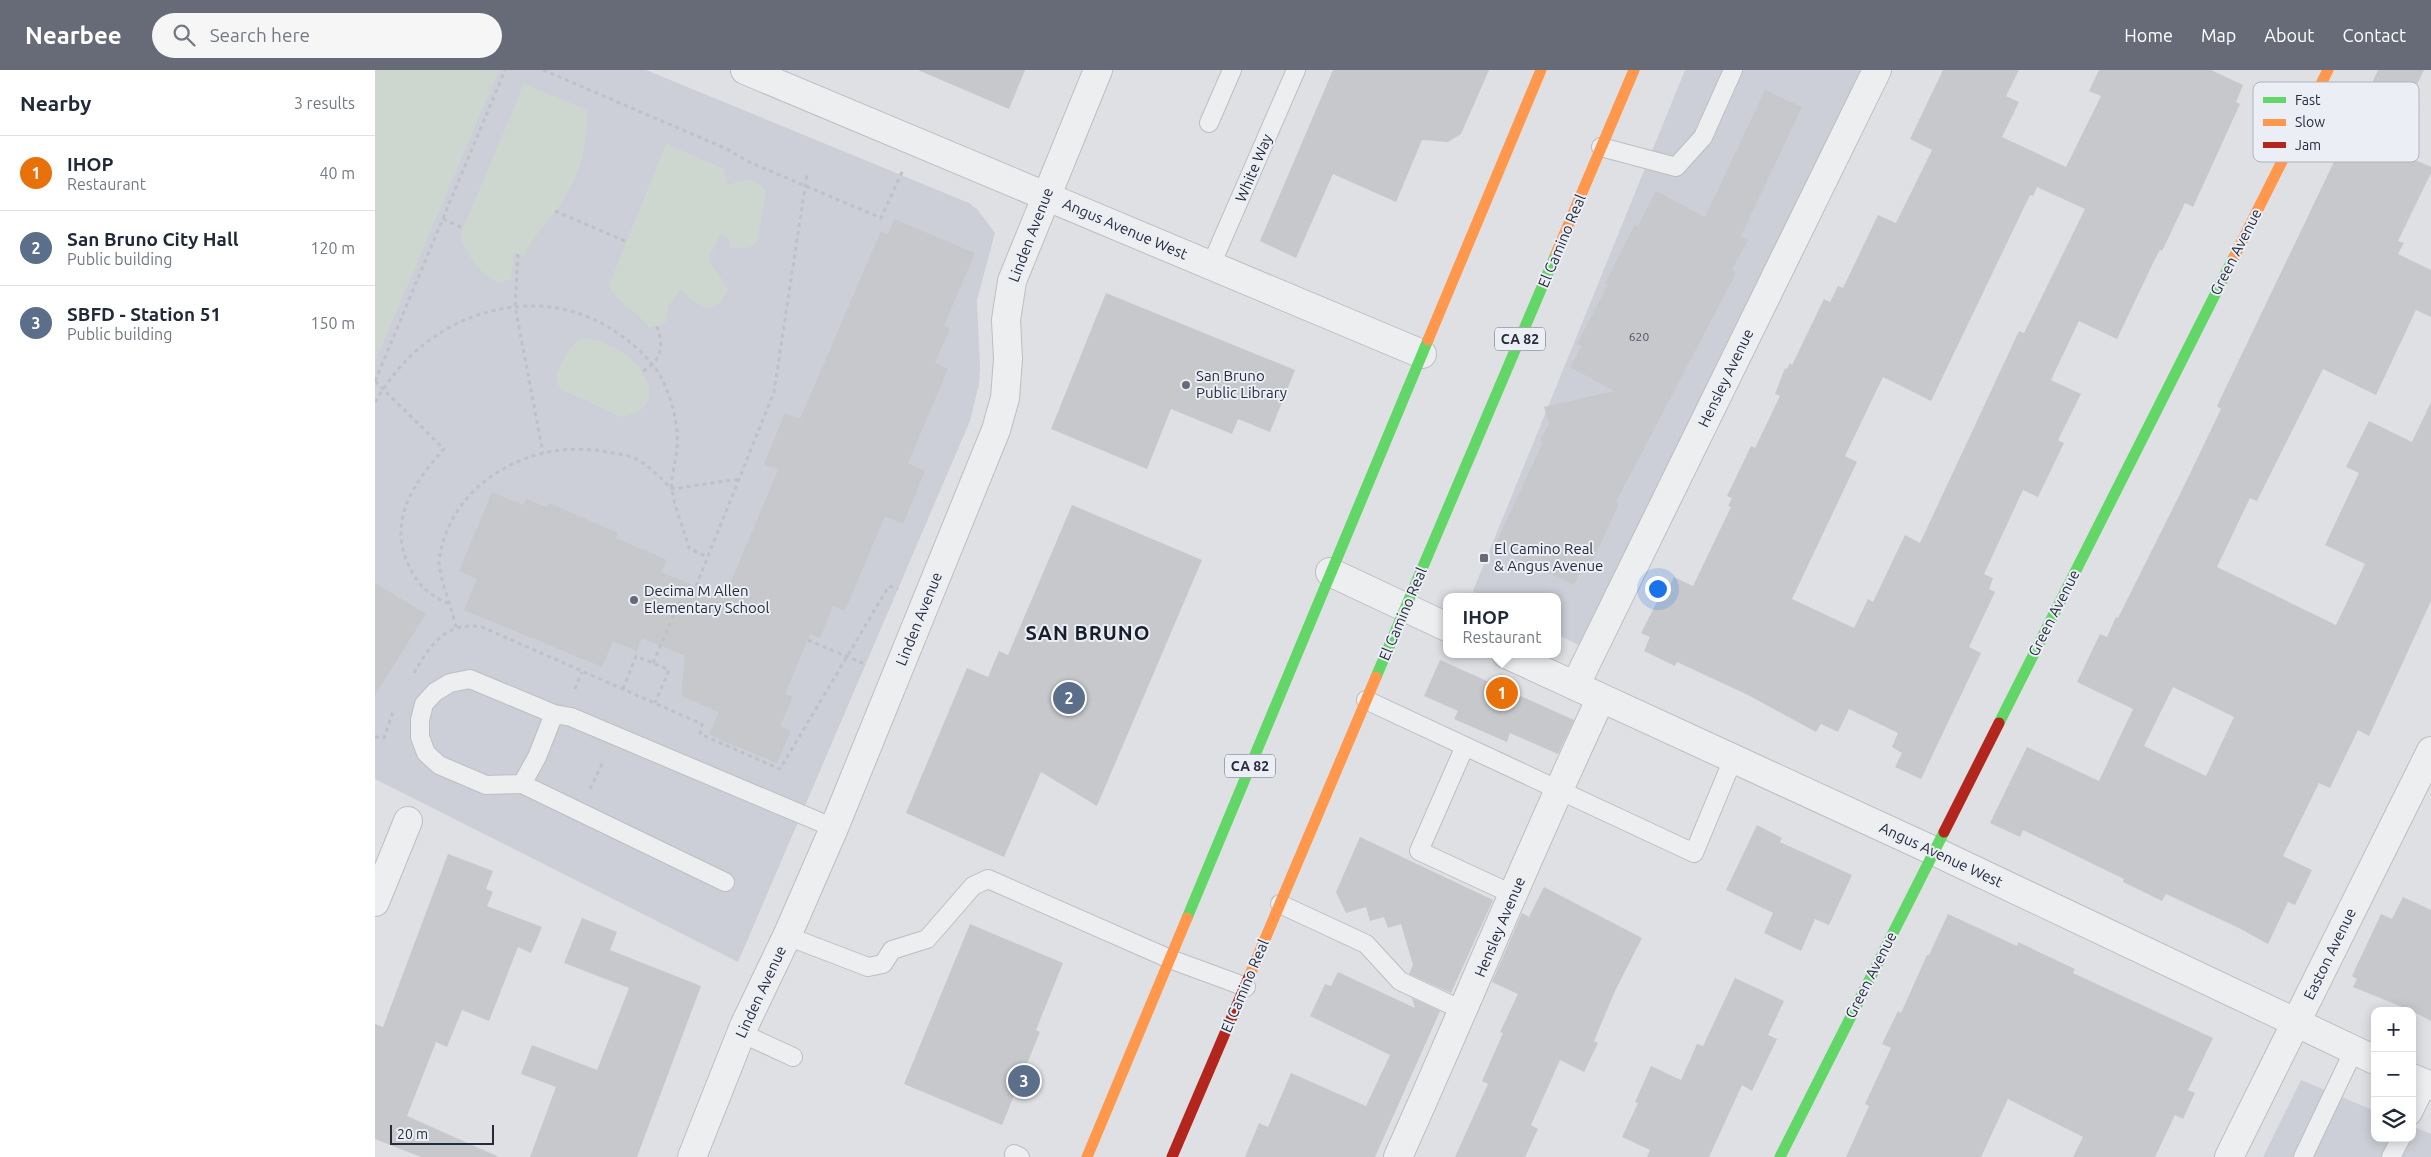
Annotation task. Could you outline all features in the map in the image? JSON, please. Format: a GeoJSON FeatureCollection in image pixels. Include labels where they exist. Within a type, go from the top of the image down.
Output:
{"type":"FeatureCollection","features":[{"type":"Feature","properties":{"kind":"main road","name":"CA 82"},"geometry":{"type":"LineString","coordinates":[[1087,1157],[1541,70]]}},
{"type":"Feature","properties":{"kind":"main road","name":"El Camino Real"},"geometry":{"type":"LineString","coordinates":[[1172,1157],[1246,987],[1279,904],[1634,70]]}},
{"type":"Feature","properties":{"kind":"main road","name":"Green Avenue"},"geometry":{"type":"LineString","coordinates":[[2322,82],[2328,70]]}},
{"type":"Feature","properties":{"kind":"main road","name":"Green Avenue"},"geometry":{"type":"LineString","coordinates":[[1780,1157],[2282,162]]}},
{"type":"Feature","properties":{"kind":"street","name":"Angus Avenue West"},"geometry":{"type":"LineString","coordinates":[[745,70],[1422,354]]}},
{"type":"Feature","properties":{"kind":"street","name":"Linden Avenue"},"geometry":{"type":"LineString","coordinates":[[692,1157],[741,1033],[787,936],[834,828],[996,430],[1005,398],[1008,359],[1006,320],[1012,281],[1045,196],[1098,70]]}},
{"type":"Feature","properties":{"kind":"street","name":"Hensley Avenue"},"geometry":{"type":"LineString","coordinates":[[1575,686],[1877,70]]}},
{"type":"Feature","properties":{"kind":"street"},"geometry":{"type":"LineString","coordinates":[[1330,572],[1443,625]]}},
{"type":"Feature","properties":{"kind":"street","name":"Angus Avenue West"},"geometry":{"type":"LineString","coordinates":[[1515,658],[1934,851],[2364,1055]]}},
{"type":"Feature","properties":{"kind":"street","name":"Hensley Avenue"},"geometry":{"type":"LineString","coordinates":[[1398,1157],[1464,1011],[1558,790],[1601,698]]}},
{"type":"Feature","properties":{"kind":"street","name":"Easton Avenue"},"geometry":{"type":"LineString","coordinates":[[2229,1157],[2431,751]]}},
{"type":"Feature","properties":{"kind":"street"},"geometry":{"type":"LineString","coordinates":[[375,902],[407,821]]}},
{"type":"Feature","properties":{"kind":"lane"},"geometry":{"type":"LineString","coordinates":[[1209,123],[1232,70]]}},
{"type":"Feature","properties":{"kind":"lane","name":"White Way"},"geometry":{"type":"LineString","coordinates":[[1211,265],[1296,70]]}},
{"type":"Feature","properties":{"kind":"lane"},"geometry":{"type":"LineString","coordinates":[[1601,147],[1676,167],[1703,137],[1733,70]]}},
{"type":"Feature","properties":{"kind":"lane"},"geometry":{"type":"LineString","coordinates":[[725,882],[522,784],[486,785],[439,766],[426,753],[420,737],[420,720],[424,704],[435,692],[450,683],[470,679],[554,714],[571,717],[834,828]]}},
{"type":"Feature","properties":{"kind":"lane"},"geometry":{"type":"LineString","coordinates":[[1366,700],[1694,853],[1733,759]]}},
{"type":"Feature","properties":{"kind":"lane"},"geometry":{"type":"LineString","coordinates":[[522,784],[537,757],[554,714]]}},
{"type":"Feature","properties":{"kind":"lane"},"geometry":{"type":"LineString","coordinates":[[1465,746],[1419,851],[1514,895]]}},
{"type":"Feature","properties":{"kind":"lane"},"geometry":{"type":"LineString","coordinates":[[787,936],[868,968],[883,964],[892,950],[927,939],[973,886],[988,879],[1170,959],[1246,987]]}},
{"type":"Feature","properties":{"kind":"lane"},"geometry":{"type":"LineString","coordinates":[[1279,904],[1366,944],[1400,981],[1464,1011]]}},
{"type":"Feature","properties":{"kind":"lane"},"geometry":{"type":"LineString","coordinates":[[741,1033],[793,1057]]}},
{"type":"Feature","properties":{"kind":"lane"},"geometry":{"type":"LineString","coordinates":[[2303,1157],[2364,1055]]}},
{"type":"Feature","properties":{"kind":"lane"},"geometry":{"type":"LineString","coordinates":[[2416,1103],[2423,1083]]}},
{"type":"Feature","properties":{"kind":"lane"},"geometry":{"type":"LineString","coordinates":[[2391,1157],[2399,1142]]}},
{"type":"Feature","properties":{"kind":"path"},"geometry":{"type":"LineString","coordinates":[[451,604],[432,596],[417,581],[403,554],[401,540],[403,512],[409,497],[426,469],[443,449],[375,381],[505,70]]}},
{"type":"Feature","properties":{"kind":"path"},"geometry":{"type":"LineString","coordinates":[[543,70],[727,149],[749,162],[881,218],[904,167]]}},
{"type":"Feature","properties":{"kind":"path"},"geometry":{"type":"LineString","coordinates":[[696,586],[774,392],[807,174]]}},
{"type":"Feature","properties":{"kind":"path"},"geometry":{"type":"LineString","coordinates":[[555,211],[625,241]]}},
{"type":"Feature","properties":{"kind":"path"},"geometry":{"type":"LineString","coordinates":[[443,219],[463,228]]}},
{"type":"Feature","properties":{"kind":"path"},"geometry":{"type":"LineString","coordinates":[[518,254],[515,306],[543,453]]}},
{"type":"Feature","properties":{"kind":"path"},"geometry":{"type":"LineString","coordinates":[[375,402],[401,365],[438,334],[478,315],[499,308],[515,306],[557,308],[600,322],[635,347],[662,379],[676,423],[678,447],[672,489],[689,548],[707,557]]}},
{"type":"Feature","properties":{"kind":"path"},"geometry":{"type":"LineString","coordinates":[[643,371],[658,359],[662,347],[657,326]]}},
{"type":"Feature","properties":{"kind":"path"},"geometry":{"type":"LineString","coordinates":[[456,627],[439,564],[444,537],[465,499],[483,480],[506,466],[543,453],[589,448],[633,457],[651,469],[672,489]]}},
{"type":"Feature","properties":{"kind":"path"},"geometry":{"type":"LineString","coordinates":[[672,489],[739,479]]}},
{"type":"Feature","properties":{"kind":"path"},"geometry":{"type":"LineString","coordinates":[[413,674],[428,648],[456,627],[469,625],[482,627],[702,724],[700,734],[781,769],[889,586],[905,592]]}},
{"type":"Feature","properties":{"kind":"path"},"geometry":{"type":"LineString","coordinates":[[653,663],[680,601]]}},
{"type":"Feature","properties":{"kind":"path"},"geometry":{"type":"LineString","coordinates":[[808,640],[859,662]]}},
{"type":"Feature","properties":{"kind":"path"},"geometry":{"type":"LineString","coordinates":[[623,689],[636,656],[669,670],[655,703]]}},
{"type":"Feature","properties":{"kind":"path"},"geometry":{"type":"LineString","coordinates":[[575,689],[583,671]]}},
{"type":"Feature","properties":{"kind":"path"},"geometry":{"type":"LineString","coordinates":[[375,737],[384,738],[389,716],[394,708]]}},
{"type":"Feature","properties":{"kind":"shaded area","name":"Decima M Allen Elementary School"},"geometry":{"type":"Polygon","coordinates":[[[375,70],[646,70],[969,203],[977,209],[995,233],[977,300],[980,369],[979,384],[970,421],[738,962],[375,779],[375,70]]]}},
{"type":"Feature","properties":{"kind":"shaded area"},"geometry":{"type":"Polygon","coordinates":[[[375,70],[499,70],[375,362],[375,70]]]}},
{"type":"Feature","properties":{"kind":"shaded area"},"geometry":{"type":"Polygon","coordinates":[[[1685,70],[1865,70],[1590,651],[1561,636],[1561,593],[1476,593],[1473,591],[1685,70]]]}},
{"type":"Feature","properties":{"kind":"shaded area"},"geometry":{"type":"Polygon","coordinates":[[[524,84],[587,110],[586,135],[577,172],[566,195],[524,256],[514,253],[511,280],[505,280],[503,284],[487,276],[476,265],[467,252],[460,236],[524,84]]]}},
{"type":"Feature","properties":{"kind":"shaded area"},"geometry":{"type":"Polygon","coordinates":[[[666,144],[724,169],[727,185],[739,181],[752,180],[766,191],[757,242],[748,248],[730,248],[729,239],[721,233],[708,259],[728,289],[723,299],[711,308],[705,307],[693,301],[680,289],[669,305],[665,324],[649,328],[639,316],[617,297],[609,285],[666,144]]]}},
{"type":"Feature","properties":{"kind":"shaded area"},"geometry":{"type":"Polygon","coordinates":[[[580,339],[597,341],[614,348],[630,358],[642,372],[649,386],[649,399],[640,410],[621,417],[561,389],[557,382],[560,365],[568,352],[580,339]]]}},
{"type":"Feature","properties":{"kind":"shaded area"},"geometry":{"type":"Polygon","coordinates":[[[2301,1080],[2371,1109],[2371,1142],[2416,1142],[2416,1128],[2431,1134],[2431,1157],[2263,1157],[2301,1080]]]}},
{"type":"Feature","properties":{"kind":"building"},"geometry":{"type":"Polygon","coordinates":[[[918,70],[1025,70],[1009,109],[918,70]]]}},
{"type":"Feature","properties":{"kind":"building"},"geometry":{"type":"Polygon","coordinates":[[[1333,70],[1489,70],[1461,134],[1448,142],[1422,140],[1396,202],[1333,174],[1296,258],[1260,241],[1333,70]]]}},
{"type":"Feature","properties":{"kind":"building"},"geometry":{"type":"Polygon","coordinates":[[[1943,70],[2019,70],[2006,96],[2019,102],[2002,137],[2066,167],[2101,96],[2089,91],[2099,70],[2211,70],[2243,85],[2236,102],[2240,104],[2193,207],[2185,203],[2162,251],[2160,250],[2154,261],[2117,339],[2079,321],[2051,380],[2081,394],[2058,440],[2064,443],[2038,497],[2023,490],[1984,574],[1993,578],[1989,589],[1995,592],[1969,647],[1981,653],[1921,779],[1895,767],[1902,753],[1892,747],[1898,733],[1849,709],[1838,732],[1821,724],[1816,732],[1748,695],[1677,662],[1675,666],[1644,651],[1650,637],[1641,633],[1659,598],[1663,600],[1674,577],[1693,586],[1731,507],[1728,506],[1732,498],[1727,496],[1751,446],[1755,448],[1780,396],[1775,394],[1785,368],[1787,369],[1790,363],[1792,365],[1824,299],[1830,302],[1838,286],[1843,288],[1878,215],[1896,223],[1932,150],[1910,139],[1943,70]],[[2037,187],[2033,196],[2030,195],[1931,401],[1883,377],[1845,456],[1857,462],[1792,599],[1854,628],[1868,599],[1873,602],[1905,535],[1920,543],[2019,331],[2024,333],[2085,209],[2037,187]]]}},
{"type":"Feature","properties":{"kind":"building"},"geometry":{"type":"Polygon","coordinates":[[[2378,70],[2424,70],[2418,82],[2372,82],[2378,70]]]}},
{"type":"Feature","properties":{"kind":"building"},"geometry":{"type":"Polygon","coordinates":[[[1765,90],[1802,107],[1741,236],[1748,240],[1732,270],[1736,273],[1616,502],[1619,504],[1587,573],[1581,570],[1574,585],[1494,547],[1543,442],[1540,440],[1549,424],[1544,407],[1614,391],[1570,367],[1582,346],[1577,344],[1608,284],[1605,283],[1635,224],[1638,226],[1656,191],[1705,217],[1765,90]]]}},
{"type":"Feature","properties":{"kind":"building"},"geometry":{"type":"Polygon","coordinates":[[[2334,162],[2419,162],[2431,167],[2431,173],[2398,241],[2404,243],[2398,254],[2431,270],[2431,317],[2416,310],[2376,395],[2323,369],[2257,501],[2250,498],[2217,567],[2336,625],[2365,564],[2325,545],[2359,473],[2346,467],[2369,421],[2412,442],[2431,402],[2431,601],[2369,736],[2358,730],[2330,788],[2319,783],[2283,856],[2312,870],[2295,905],[2288,902],[2268,944],[2237,927],[2166,894],[2162,901],[2123,882],[2124,879],[2023,830],[2020,837],[1990,823],[2027,747],[2099,781],[2133,709],[2077,682],[2100,634],[2107,637],[2116,617],[2118,618],[2221,409],[2217,406],[2334,162]],[[2173,687],[2144,746],[2206,776],[2234,717],[2173,687]]]}},
{"type":"Feature","properties":{"kind":"building"},"geometry":{"type":"Polygon","coordinates":[[[894,219],[975,253],[944,326],[950,328],[935,363],[948,369],[908,463],[925,471],[903,524],[885,516],[845,611],[833,606],[820,638],[810,634],[785,694],[793,697],[780,726],[791,731],[777,763],[709,735],[719,712],[681,696],[685,656],[642,638],[637,651],[613,641],[602,667],[464,610],[477,579],[459,571],[492,492],[523,505],[526,499],[547,507],[549,503],[618,533],[616,538],[667,560],[661,572],[724,598],[778,470],[764,464],[785,413],[800,419],[881,231],[888,234],[894,219]]]}},
{"type":"Feature","properties":{"kind":"building","name":"San Bruno Public Library"},"geometry":{"type":"Polygon","coordinates":[[[1106,293],[1295,370],[1270,432],[1238,419],[1232,434],[1171,409],[1147,469],[1051,429],[1106,293]]]}},
{"type":"Feature","properties":{"kind":"building"},"geometry":{"type":"Polygon","coordinates":[[[1072,505],[1202,560],[1097,806],[1041,772],[1004,857],[906,813],[967,668],[988,677],[999,651],[1008,655],[1072,505]]]}},
{"type":"Feature","properties":{"kind":"building"},"geometry":{"type":"Polygon","coordinates":[[[375,583],[426,614],[375,695],[375,583]]]}},
{"type":"Feature","properties":{"kind":"building"},"geometry":{"type":"Polygon","coordinates":[[[1440,660],[1574,720],[1558,754],[1510,733],[1507,742],[1454,719],[1458,711],[1424,696],[1440,660]]]}},
{"type":"Feature","properties":{"kind":"building"},"geometry":{"type":"Polygon","coordinates":[[[1757,825],[1782,838],[1780,842],[1852,875],[1829,925],[1815,919],[1801,951],[1764,933],[1773,913],[1726,890],[1757,825]]]}},
{"type":"Feature","properties":{"kind":"building"},"geometry":{"type":"Polygon","coordinates":[[[1360,837],[1493,900],[1451,993],[1409,974],[1413,965],[1401,924],[1388,928],[1384,917],[1370,921],[1366,907],[1346,913],[1336,892],[1360,837]]]}},
{"type":"Feature","properties":{"kind":"building"},"geometry":{"type":"Polygon","coordinates":[[[448,854],[493,871],[486,889],[493,892],[487,906],[542,927],[531,953],[518,947],[489,1021],[462,1010],[447,1047],[436,1042],[407,1116],[499,1157],[421,1157],[375,1139],[375,1024],[383,1027],[448,854]]]}},
{"type":"Feature","properties":{"kind":"building"},"geometry":{"type":"Polygon","coordinates":[[[1544,887],[1642,938],[1615,991],[1594,1041],[1598,1043],[1584,1072],[1560,1060],[1531,1125],[1538,1129],[1525,1157],[1455,1157],[1488,1084],[1482,1081],[1503,1033],[1500,1032],[1518,994],[1492,982],[1522,913],[1529,917],[1544,887]]]}},
{"type":"Feature","properties":{"kind":"building"},"geometry":{"type":"Polygon","coordinates":[[[2403,897],[2431,910],[2431,1021],[2416,1013],[2416,1007],[2402,1007],[2353,987],[2357,979],[2352,976],[2381,914],[2392,919],[2403,897]]]}},
{"type":"Feature","properties":{"kind":"building"},"geometry":{"type":"Polygon","coordinates":[[[1948,914],[2017,946],[2018,942],[2075,969],[2073,973],[2213,1038],[2188,1090],[2195,1093],[2183,1119],[2175,1115],[2155,1157],[2073,1157],[2083,1137],[2008,1099],[1981,1157],[1846,1157],[1869,1106],[1865,1104],[1891,1048],[1882,1044],[1898,1011],[1901,1013],[1948,914]]]}},
{"type":"Feature","properties":{"kind":"building"},"geometry":{"type":"Polygon","coordinates":[[[582,918],[617,932],[610,950],[701,986],[637,1157],[530,1157],[556,1087],[521,1074],[532,1045],[597,1070],[629,988],[564,963],[582,918]]]}},
{"type":"Feature","properties":{"kind":"building"},"geometry":{"type":"Polygon","coordinates":[[[970,924],[1063,963],[1036,1030],[1040,1032],[1002,1125],[904,1084],[970,924]]]}},
{"type":"Feature","properties":{"kind":"building"},"geometry":{"type":"Polygon","coordinates":[[[1338,972],[1415,1008],[1412,998],[1440,1011],[1375,1157],[1245,1157],[1259,1123],[1268,1127],[1291,1073],[1366,1106],[1390,1055],[1310,1016],[1325,984],[1331,986],[1338,972]]]}},
{"type":"Feature","properties":{"kind":"building"},"geometry":{"type":"Polygon","coordinates":[[[1735,978],[1784,1001],[1768,1035],[1777,1039],[1752,1091],[1742,1085],[1709,1157],[1647,1157],[1650,1150],[1622,1137],[1638,1103],[1635,1102],[1651,1066],[1681,1080],[1697,1044],[1703,1046],[1735,978]]]}},
{"type":"Feature","properties":{"kind":"traffic: fast"},"geometry":{"type":"LineString","coordinates":[[1376,677],[1556,254]]}},
{"type":"Feature","properties":{"kind":"traffic: fast"},"geometry":{"type":"LineString","coordinates":[[1999,723],[2234,257]]}},
{"type":"Feature","properties":{"kind":"traffic: fast"},"geometry":{"type":"LineString","coordinates":[[1187,918],[1428,340]]}},
{"type":"Feature","properties":{"kind":"traffic: fast"},"geometry":{"type":"LineString","coordinates":[[1780,1157],[1944,832]]}},
{"type":"Feature","properties":{"kind":"traffic: slow"},"geometry":{"type":"LineString","coordinates":[[1428,340],[1541,70]]}},
{"type":"Feature","properties":{"kind":"traffic: slow"},"geometry":{"type":"LineString","coordinates":[[1556,254],[1634,70]]}},
{"type":"Feature","properties":{"kind":"traffic: slow"},"geometry":{"type":"LineString","coordinates":[[2322,82],[2328,70]]}},
{"type":"Feature","properties":{"kind":"traffic: slow"},"geometry":{"type":"LineString","coordinates":[[2234,257],[2282,162]]}},
{"type":"Feature","properties":{"kind":"traffic: slow"},"geometry":{"type":"LineString","coordinates":[[1249,977],[1376,677]]}},
{"type":"Feature","properties":{"kind":"traffic: slow"},"geometry":{"type":"LineString","coordinates":[[1087,1157],[1187,918]]}},
{"type":"Feature","properties":{"kind":"traffic: jam"},"geometry":{"type":"LineString","coordinates":[[1944,832],[1999,723]]}},
{"type":"Feature","properties":{"kind":"traffic: jam"},"geometry":{"type":"LineString","coordinates":[[1172,1157],[1249,977]]}},
{"type":"Feature","properties":{"kind":"place","name":"San Bruno Public Library"},"geometry":{"type":"Point","coordinates":[1186,385]}},
{"type":"Feature","properties":{"kind":"place","name":"El Camino Real & Angus Avenue"},"geometry":{"type":"Point","coordinates":[1484,558]}},
{"type":"Feature","properties":{"kind":"place","name":"Decima M Allen Elementary School"},"geometry":{"type":"Point","coordinates":[634,600]}},
{"type":"Feature","properties":{"kind":"place","name":"IHOP"},"geometry":{"type":"Point","coordinates":[1502,693]}},
{"type":"Feature","properties":{"kind":"place","name":"San Bruno City Hall"},"geometry":{"type":"Point","coordinates":[1069,698]}},
{"type":"Feature","properties":{"kind":"place","name":"SBFD - Station 51"},"geometry":{"type":"Point","coordinates":[1024,1081]}},
{"type":"Feature","properties":{"kind":"district","name":"SAN BRUNO"},"geometry":{"type":"Point","coordinates":[1088,633]}}]}
